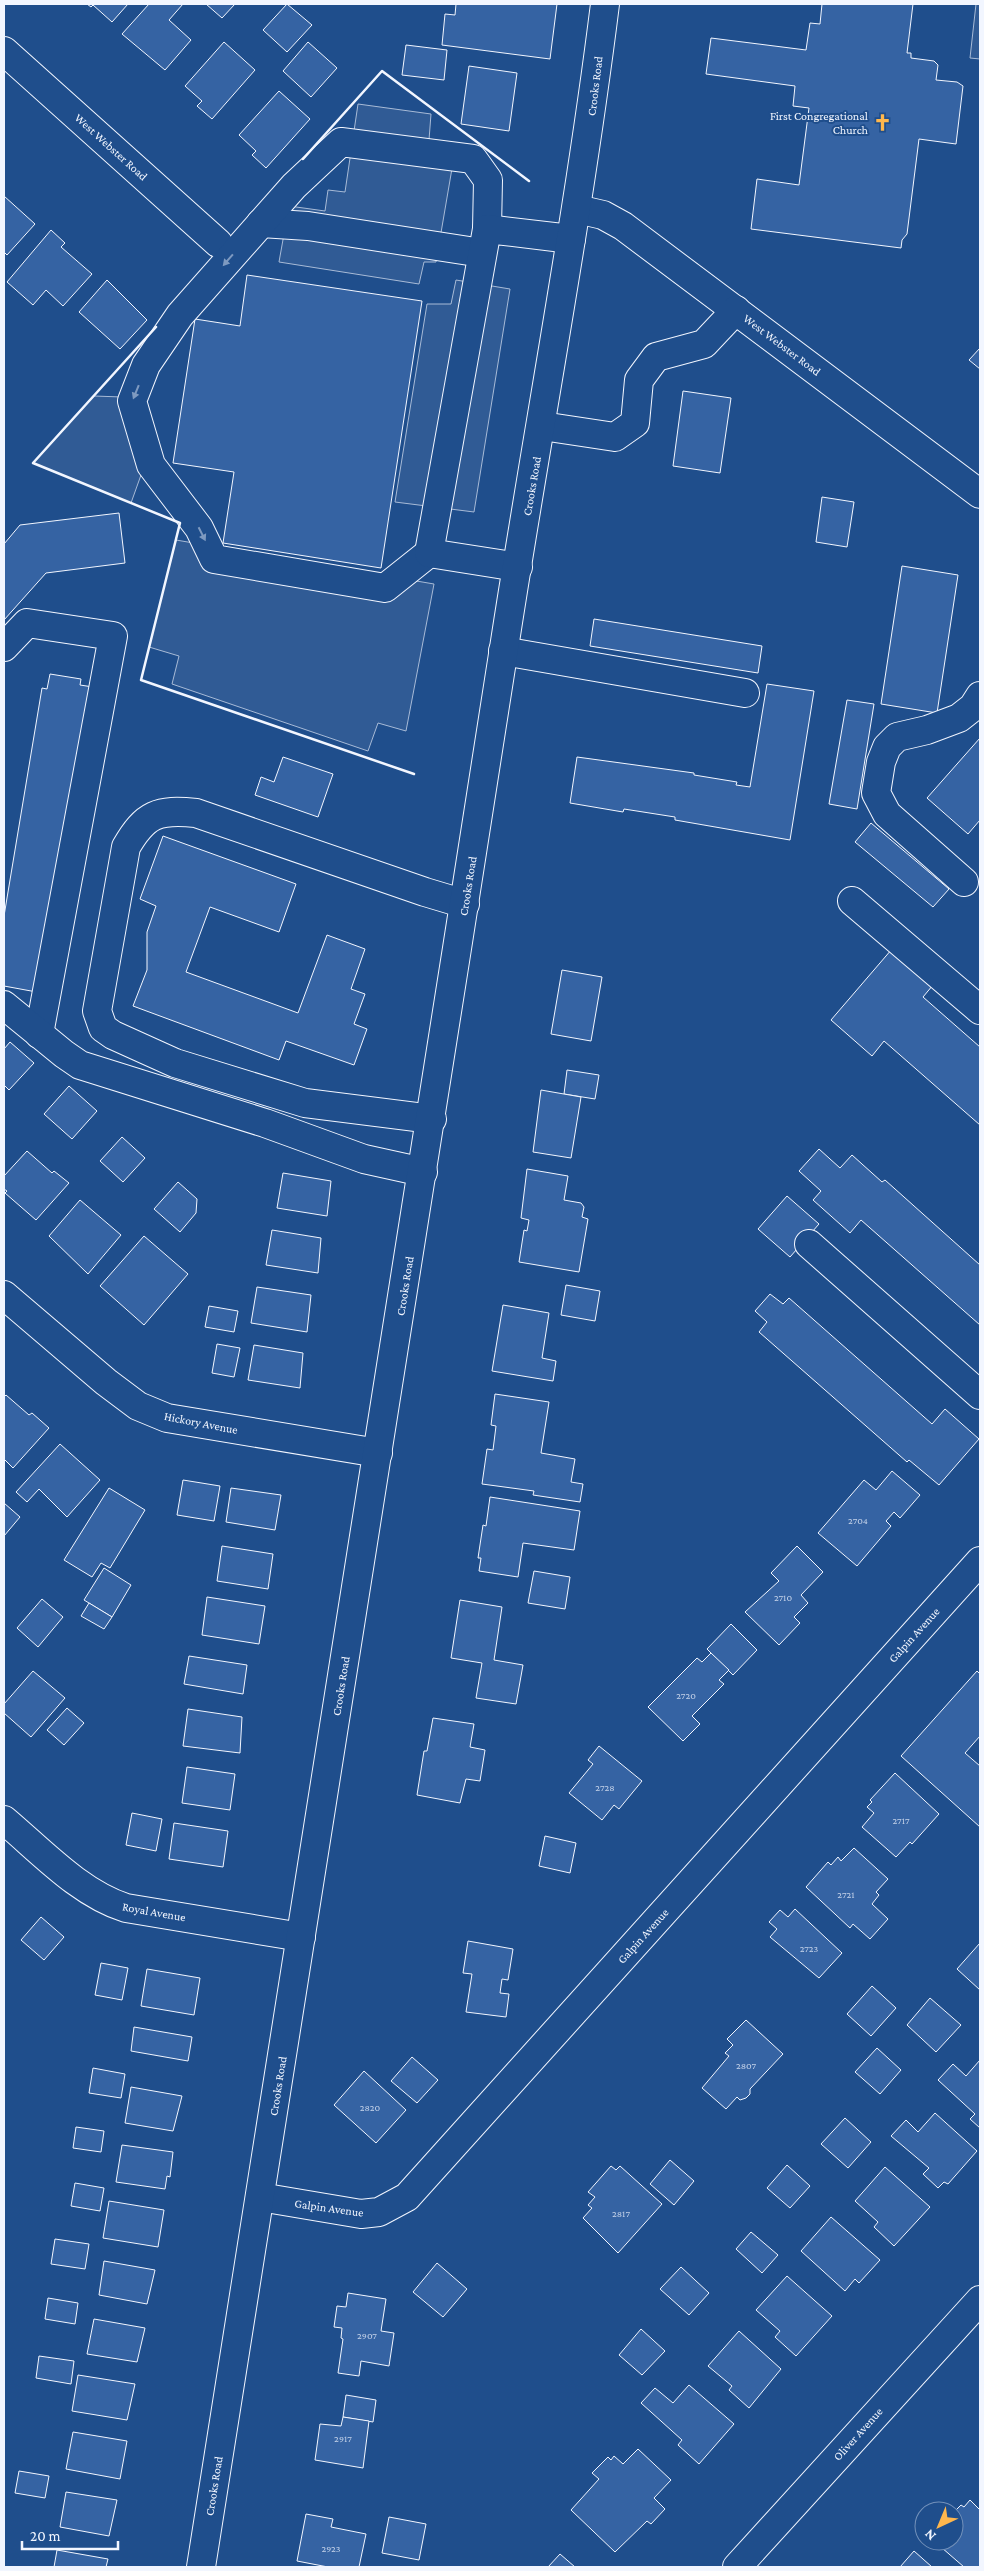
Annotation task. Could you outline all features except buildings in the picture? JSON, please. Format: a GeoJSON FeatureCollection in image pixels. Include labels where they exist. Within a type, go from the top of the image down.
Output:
{"type":"FeatureCollection","features":[{"type":"Feature","properties":{"kind":"street","name":"Crooks Road"},"geometry":{"type":"LineString","coordinates":[[201,2567],[432,1119],[503,651],[577,209],[605,4]]}},
{"type":"Feature","properties":{"kind":"street","name":"West Webster Road"},"geometry":{"type":"LineString","coordinates":[[4,51],[218,243]]}},
{"type":"Feature","properties":{"kind":"street"},"geometry":{"type":"LineString","coordinates":[[341,142],[473,159],[488,180],[484,241],[429,553],[385,588],[214,559],[199,528],[151,465],[132,401],[146,365],[180,315],[294,186],[341,142]]}},
{"type":"Feature","properties":{"kind":"street","name":"West Webster Road"},"geometry":{"type":"LineString","coordinates":[[577,209],[603,215],[623,226],[980,494]]}},
{"type":"Feature","properties":{"kind":"street"},"geometry":{"type":"LineString","coordinates":[[261,224],[308,226],[484,241],[571,239]]}},
{"type":"Feature","properties":{"kind":"street"},"geometry":{"type":"LineString","coordinates":[[542,426],[615,437],[635,423],[640,380],[656,357],[704,344],[736,310]]}},
{"type":"Feature","properties":{"kind":"street"},"geometry":{"type":"LineString","coordinates":[[429,553],[518,566]]}},
{"type":"Feature","properties":{"kind":"street"},"geometry":{"type":"LineString","coordinates":[[4,647],[27,623],[113,636],[39,1034]]}},
{"type":"Feature","properties":{"kind":"street"},"geometry":{"type":"LineString","coordinates":[[503,651],[744,693]]}},
{"type":"Feature","properties":{"kind":"street"},"geometry":{"type":"LineString","coordinates":[[975,889],[887,814],[876,793],[881,762],[887,746],[897,737],[927,730],[959,718],[972,707],[980,696]]}},
{"type":"Feature","properties":{"kind":"street"},"geometry":{"type":"LineString","coordinates":[[432,1119],[305,1103],[184,1066],[113,1035],[103,1028],[97,1011],[126,847],[138,825],[157,814],[176,811],[196,814],[465,904]]}},
{"type":"Feature","properties":{"kind":"street"},"geometry":{"type":"LineString","coordinates":[[852,900],[980,1010]]}},
{"type":"Feature","properties":{"kind":"street"},"geometry":{"type":"LineString","coordinates":[[4,1005],[80,1065],[264,1123],[364,1159],[423,1172]]}},
{"type":"Feature","properties":{"kind":"street"},"geometry":{"type":"LineString","coordinates":[[809,1244],[980,1395]]}},
{"type":"Feature","properties":{"kind":"street","name":"Hickory Avenue"},"geometry":{"type":"LineString","coordinates":[[4,1295],[106,1382],[138,1406],[167,1418],[378,1453]]}},
{"type":"Feature","properties":{"kind":"street","name":"Galpin Avenue"},"geometry":{"type":"LineString","coordinates":[[260,2197],[361,2214],[378,2212],[407,2197],[980,1561]]}},
{"type":"Feature","properties":{"kind":"street","name":"Royal Avenue"},"geometry":{"type":"LineString","coordinates":[[4,1820],[105,1902],[126,1908],[301,1937]]}},
{"type":"Feature","properties":{"kind":"street","name":"Oliver Avenue"},"geometry":{"type":"LineString","coordinates":[[736,2567],[980,2300]]}},
{"type":"Feature","properties":{"kind":"shaded area"},"geometry":{"type":"Polygon","coordinates":[[[976,4],[980,4],[980,59],[970,58],[976,4]]]}},
{"type":"Feature","properties":{"kind":"shaded area"},"geometry":{"type":"Polygon","coordinates":[[[358,104],[431,114],[429,140],[456,145],[436,262],[424,262],[419,284],[279,262],[289,206],[325,211],[328,190],[345,192],[358,104]]]}},
{"type":"Feature","properties":{"kind":"shaded area"},"geometry":{"type":"Polygon","coordinates":[[[456,280],[510,289],[474,512],[395,502],[427,304],[451,304],[456,280]]]}},
{"type":"Feature","properties":{"kind":"shaded area"},"geometry":{"type":"Polygon","coordinates":[[[94,396],[122,397],[141,475],[131,503],[33,463],[94,396]]]}},
{"type":"Feature","properties":{"kind":"shaded area"},"geometry":{"type":"Polygon","coordinates":[[[176,540],[434,584],[406,731],[378,723],[368,751],[172,684],[179,656],[149,647],[176,540]]]}},
{"type":"Feature","properties":{"kind":"wall"},"geometry":{"type":"LineString","coordinates":[[303,159],[382,71],[529,181]]}},
{"type":"Feature","properties":{"kind":"wall"},"geometry":{"type":"LineString","coordinates":[[156,327],[33,463],[180,523],[141,680],[414,774]]}},
{"type":"Feature","properties":{"kind":"place","name":"First Congregational Church"},"geometry":{"type":"Point","coordinates":[882,123]}}]}
